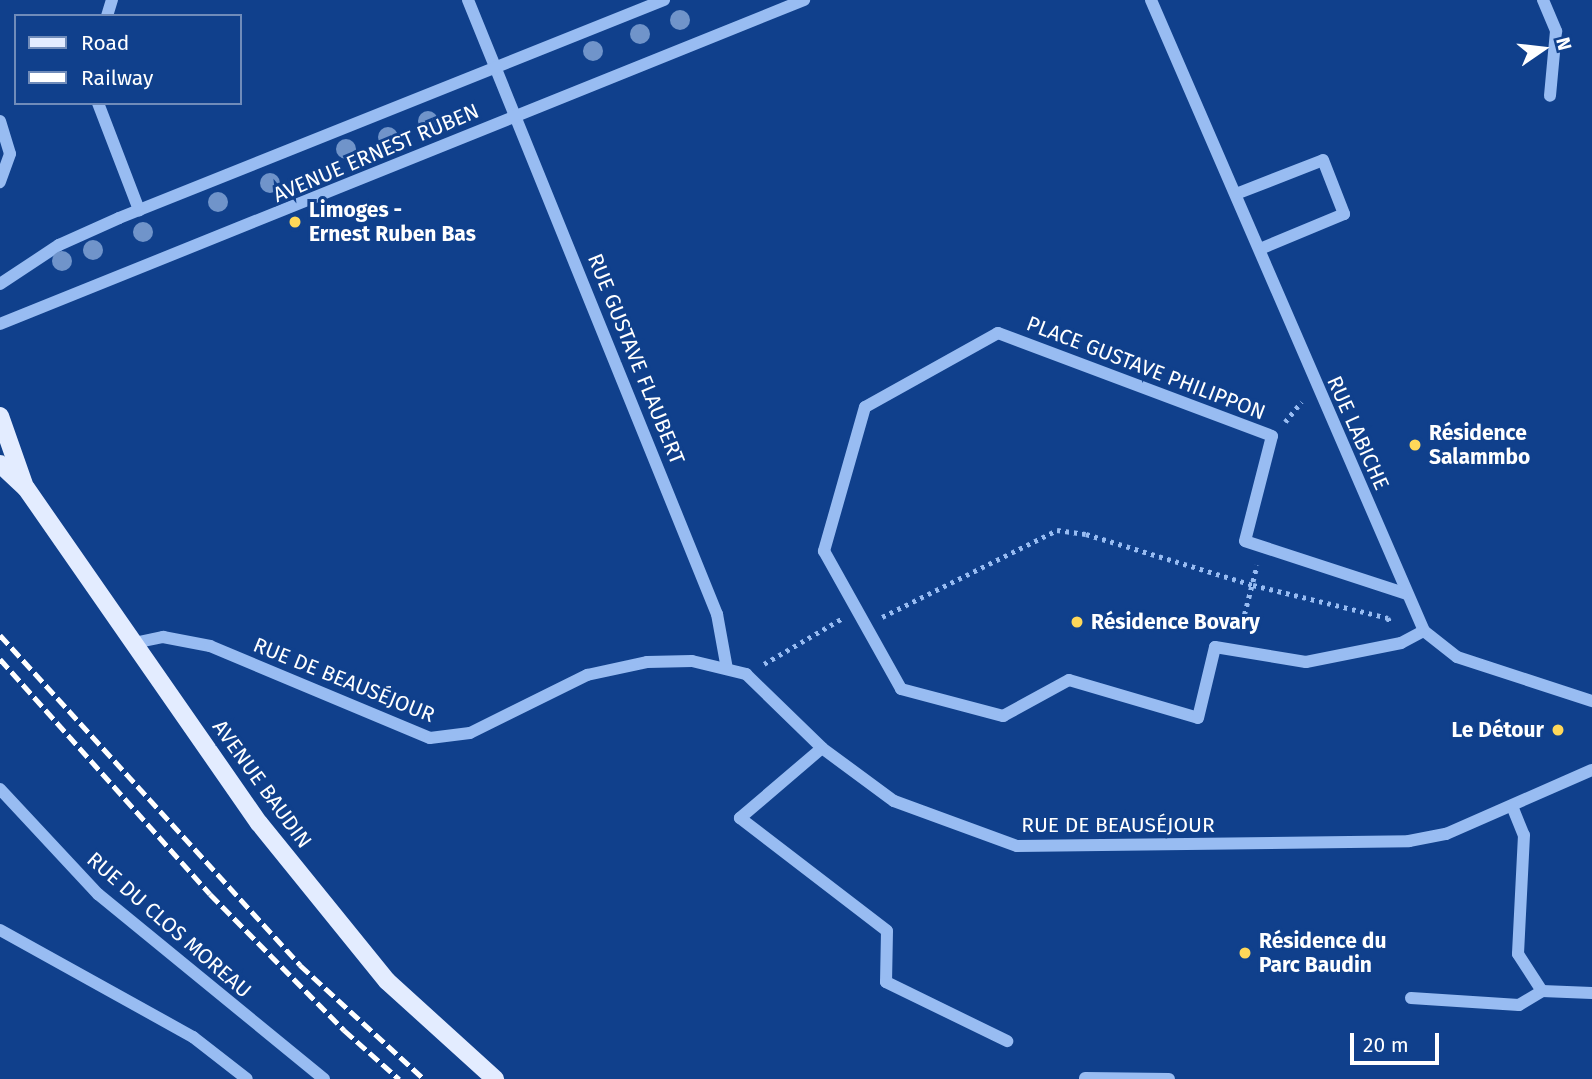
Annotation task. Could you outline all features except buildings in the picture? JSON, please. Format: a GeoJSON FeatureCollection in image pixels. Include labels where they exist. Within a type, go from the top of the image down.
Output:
{"type":"FeatureCollection","features":[{"type":"Feature","properties":{"kind":"main road","name":"AVENUE BAUDIN"},"geometry":{"type":"LineString","coordinates":[[0,416],[26,488]]}},
{"type":"Feature","properties":{"kind":"main road","name":"AVENUE BAUDIN"},"geometry":{"type":"LineString","coordinates":[[0,464],[26,488],[259,823],[387,981],[495,1079]]}},
{"type":"Feature","properties":{"kind":"street","name":"RUE GUSTAVE FLAUBERT"},"geometry":{"type":"LineString","coordinates":[[468,0],[518,117],[717,614],[727,669]]}},
{"type":"Feature","properties":{"kind":"street","name":"AVENUE ERNEST RUBEN"},"geometry":{"type":"LineString","coordinates":[[0,284],[59,245],[139,210],[664,0]]}},
{"type":"Feature","properties":{"kind":"street","name":"AVENUE ERNEST RUBEN"},"geometry":{"type":"LineString","coordinates":[[0,324],[293,209],[466,133],[518,117],[804,0]]}},
{"type":"Feature","properties":{"kind":"street","name":"RUE LABICHE"},"geometry":{"type":"LineString","coordinates":[[1151,0],[1424,631]]}},
{"type":"Feature","properties":{"kind":"street"},"geometry":{"type":"LineString","coordinates":[[1543,0],[1556,32],[1550,96]]}},
{"type":"Feature","properties":{"kind":"street"},"geometry":{"type":"LineString","coordinates":[[99,105],[139,210]]}},
{"type":"Feature","properties":{"kind":"street"},"geometry":{"type":"LineString","coordinates":[[0,121],[10,154],[0,182]]}},
{"type":"Feature","properties":{"kind":"street"},"geometry":{"type":"LineString","coordinates":[[1236,194],[1322,160],[1344,214],[1260,249]]}},
{"type":"Feature","properties":{"kind":"street","name":"PLACE GUSTAVE PHILIPPON"},"geometry":{"type":"LineString","coordinates":[[1233,653],[1215,647],[1198,718],[1069,680],[1003,716],[901,689],[824,551],[865,407],[998,333],[1272,436],[1245,541],[1261,548]]}},
{"type":"Feature","properties":{"kind":"street"},"geometry":{"type":"LineString","coordinates":[[1261,548],[1407,594]]}},
{"type":"Feature","properties":{"kind":"street"},"geometry":{"type":"LineString","coordinates":[[1233,653],[1306,662],[1401,643],[1424,631],[1457,657],[1592,701]]}},
{"type":"Feature","properties":{"kind":"street","name":"RUE DE BEAUSÉJOUR"},"geometry":{"type":"LineString","coordinates":[[134,643],[163,638],[210,646],[430,738],[470,733],[587,675],[647,662],[692,661],[727,669],[746,674],[822,748],[894,801],[1017,846],[1409,841],[1447,834],[1592,771]]}},
{"type":"Feature","properties":{"kind":"street"},"geometry":{"type":"LineString","coordinates":[[822,748],[740,818],[887,932],[886,982],[1007,1041]]}},
{"type":"Feature","properties":{"kind":"street","name":"RUE DU CLOS MOREAU"},"geometry":{"type":"LineString","coordinates":[[0,789],[98,894],[324,1079]]}},
{"type":"Feature","properties":{"kind":"street"},"geometry":{"type":"LineString","coordinates":[[1512,806],[1524,835],[1518,954],[1542,991]]}},
{"type":"Feature","properties":{"kind":"street"},"geometry":{"type":"LineString","coordinates":[[0,930],[193,1037],[247,1079]]}},
{"type":"Feature","properties":{"kind":"street"},"geometry":{"type":"LineString","coordinates":[[1411,998],[1519,1005],[1542,991],[1592,993]]}},
{"type":"Feature","properties":{"kind":"street"},"geometry":{"type":"LineString","coordinates":[[1085,1078],[1169,1079]]}},
{"type":"Feature","properties":{"kind":"path"},"geometry":{"type":"LineString","coordinates":[[1272,436],[1300,405],[1312,377]]}},
{"type":"Feature","properties":{"kind":"path"},"geometry":{"type":"LineString","coordinates":[[865,626],[1057,530],[1086,534],[1253,584],[1388,618],[1401,643]]}},
{"type":"Feature","properties":{"kind":"path"},"geometry":{"type":"LineString","coordinates":[[1233,653],[1261,548]]}},
{"type":"Feature","properties":{"kind":"path"},"geometry":{"type":"LineString","coordinates":[[746,674],[857,610]]}},
{"type":"Feature","properties":{"kind":"railway"},"geometry":{"type":"LineString","coordinates":[[0,635],[300,965],[424,1079]]}},
{"type":"Feature","properties":{"kind":"railway"},"geometry":{"type":"LineString","coordinates":[[0,659],[210,894],[344,1030],[399,1079]]}},
{"type":"Feature","properties":{"kind":"place","name":"Limoges - Ernest Ruben Bas"},"geometry":{"type":"Point","coordinates":[295,222]}},
{"type":"Feature","properties":{"kind":"place","name":"Résidence Salammbo"},"geometry":{"type":"Point","coordinates":[1415,445]}},
{"type":"Feature","properties":{"kind":"place","name":"Résidence Bovary"},"geometry":{"type":"Point","coordinates":[1077,622]}},
{"type":"Feature","properties":{"kind":"place","name":"Le Détour"},"geometry":{"type":"Point","coordinates":[1558,730]}},
{"type":"Feature","properties":{"kind":"place","name":"Résidence du Parc Baudin"},"geometry":{"type":"Point","coordinates":[1245,953]}}]}
